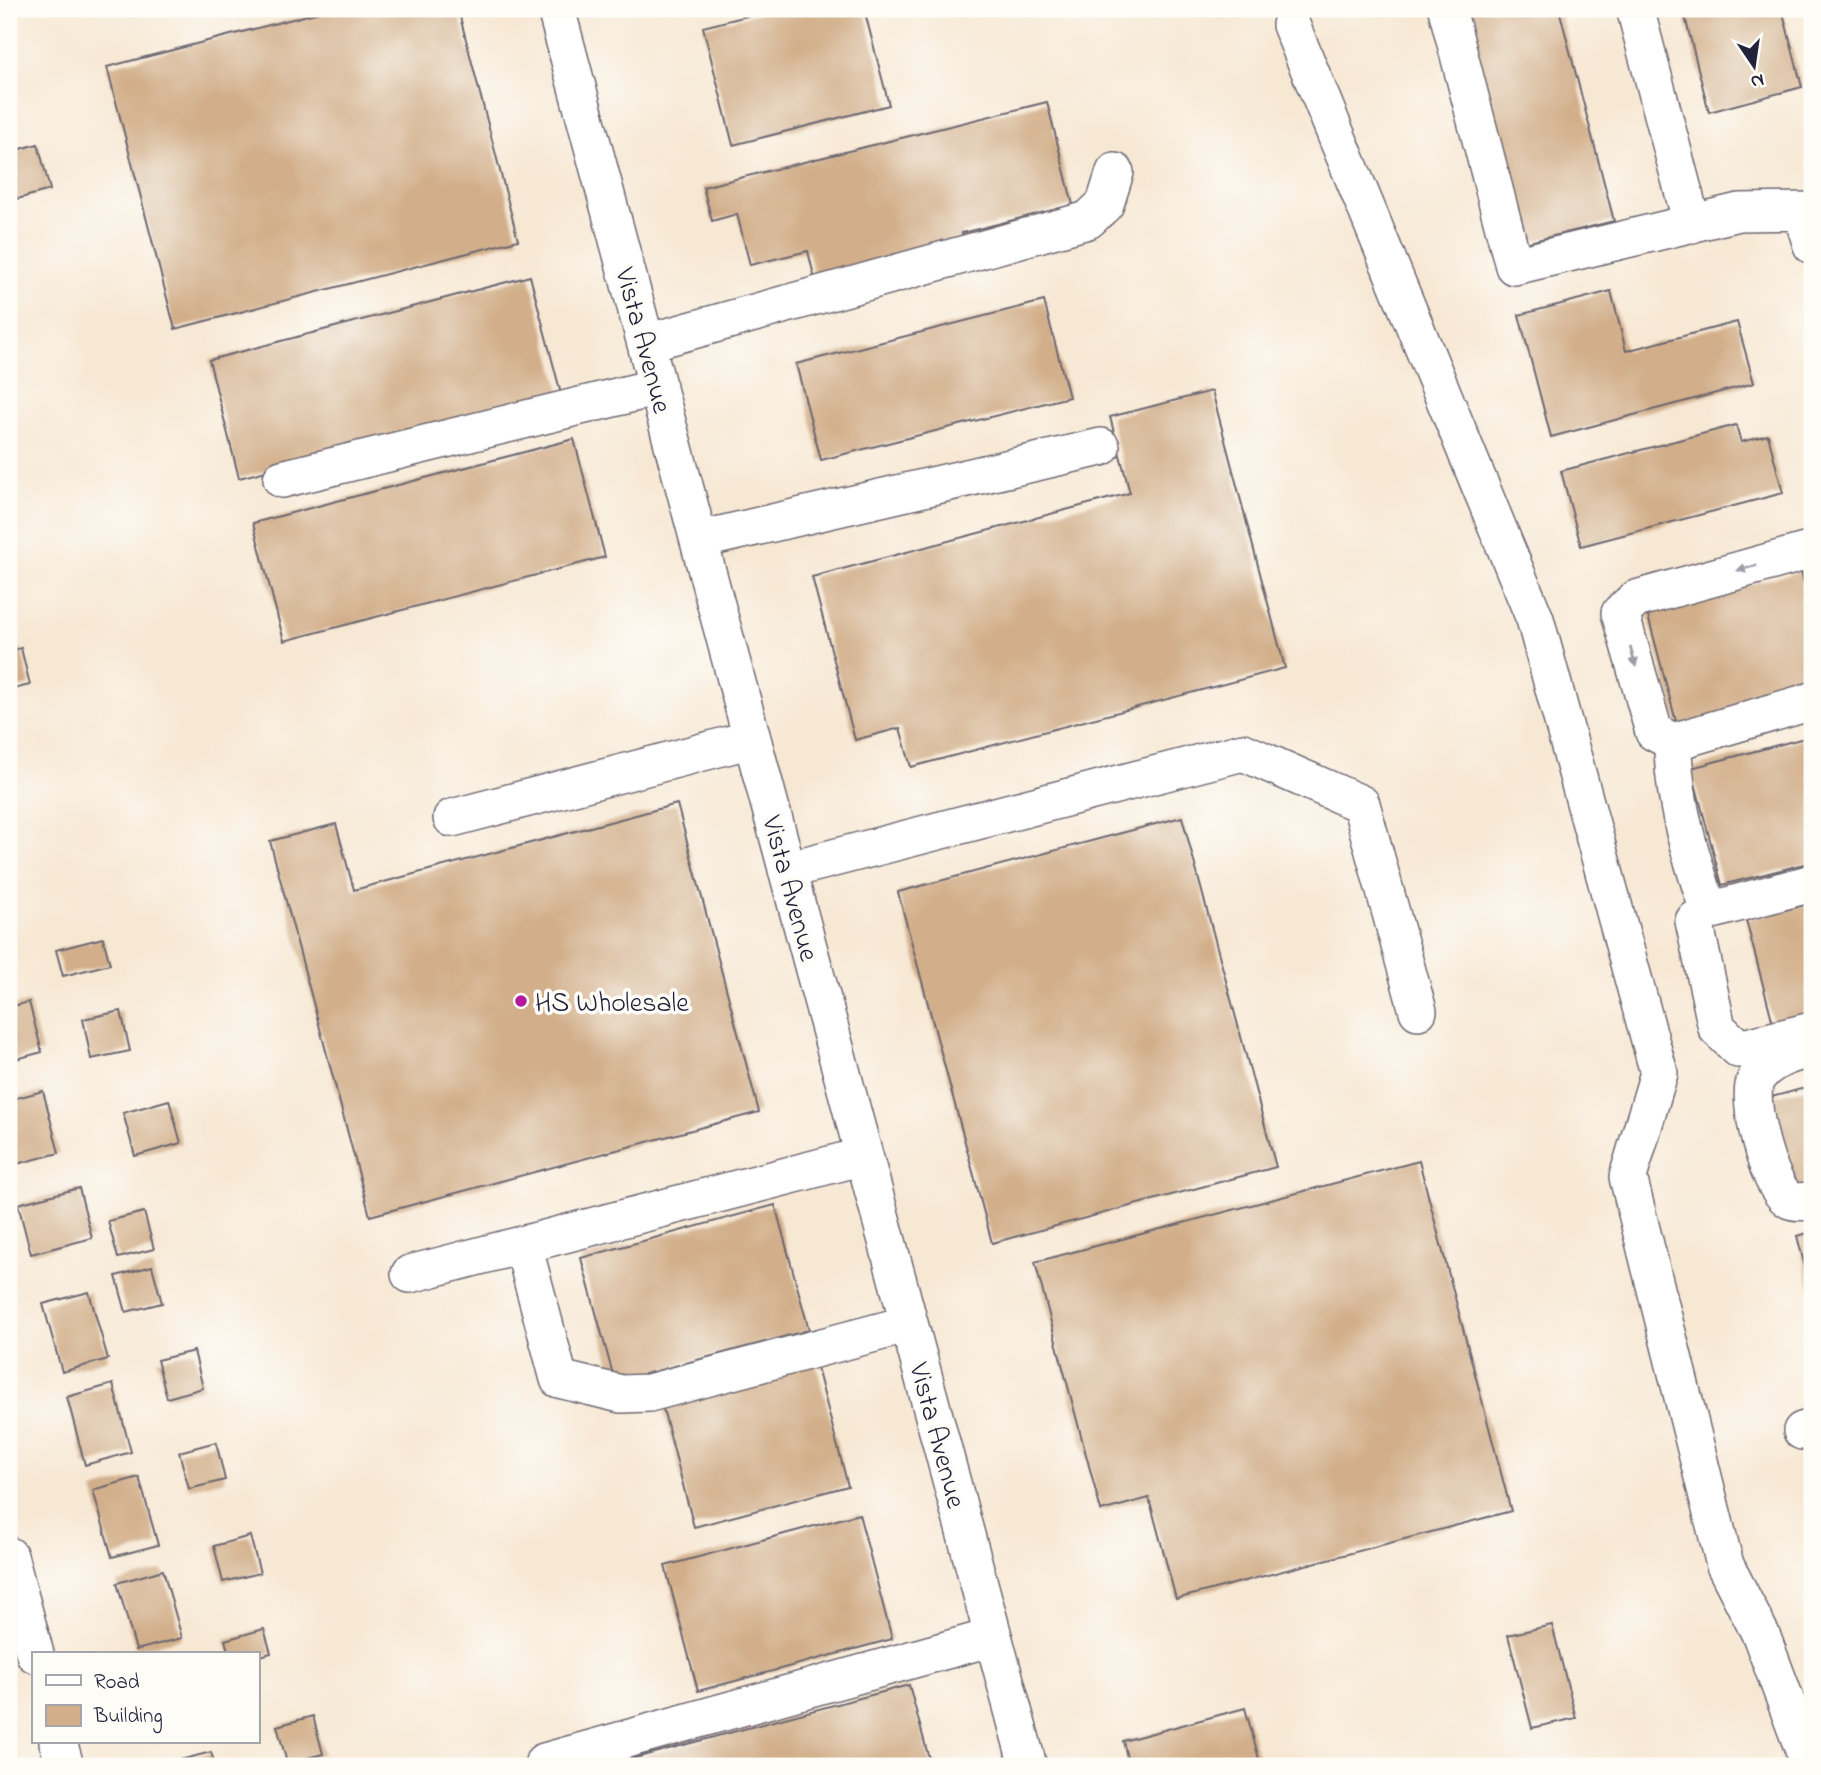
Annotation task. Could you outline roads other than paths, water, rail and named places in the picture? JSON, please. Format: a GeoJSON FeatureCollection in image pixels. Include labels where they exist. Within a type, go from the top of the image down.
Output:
{"type":"FeatureCollection","features":[{"type":"Feature","properties":{"kind":"street","name":"Vista Avenue"},"geometry":{"type":"LineString","coordinates":[[556,9],[1028,1766]]}},
{"type":"Feature","properties":{"kind":"street"},"geometry":{"type":"LineString","coordinates":[[1447,9],[1514,266],[1739,212],[1809,223]]}},
{"type":"Feature","properties":{"kind":"street"},"geometry":{"type":"LineString","coordinates":[[1636,12],[1692,224]]}},
{"type":"Feature","properties":{"kind":"street"},"geometry":{"type":"LineString","coordinates":[[1292,25],[1535,619],[1659,1073],[1628,1177],[1725,1565],[1761,1635],[1810,1766]]}},
{"type":"Feature","properties":{"kind":"street"},"geometry":{"type":"LineString","coordinates":[[646,343],[1088,220],[1105,204],[1115,172]]}},
{"type":"Feature","properties":{"kind":"street"},"geometry":{"type":"LineString","coordinates":[[282,479],[658,387]]}},
{"type":"Feature","properties":{"kind":"street"},"geometry":{"type":"LineString","coordinates":[[699,540],[1101,447]]}},
{"type":"Feature","properties":{"kind":"street"},"geometry":{"type":"LineString","coordinates":[[1812,550],[1636,598],[1620,612],[1654,732],[1673,742],[1812,701]]}},
{"type":"Feature","properties":{"kind":"street"},"geometry":{"type":"LineString","coordinates":[[452,818],[752,738]]}},
{"type":"Feature","properties":{"kind":"street"},"geometry":{"type":"LineString","coordinates":[[1673,742],[1673,784],[1694,868],[1709,911]]}},
{"type":"Feature","properties":{"kind":"street"},"geometry":{"type":"LineString","coordinates":[[787,870],[1243,752],[1361,804],[1418,1011]]}},
{"type":"Feature","properties":{"kind":"street"},"geometry":{"type":"LineString","coordinates":[[1812,883],[1709,911],[1694,921],[1717,1028],[1739,1049],[1812,1031]]}},
{"type":"Feature","properties":{"kind":"street"},"geometry":{"type":"LineString","coordinates":[[1812,1049],[1774,1062],[1761,1072],[1754,1082],[1752,1098],[1771,1177],[1779,1191],[1791,1201],[1812,1201]]}},
{"type":"Feature","properties":{"kind":"street"},"geometry":{"type":"LineString","coordinates":[[410,1274],[864,1156]]}},
{"type":"Feature","properties":{"kind":"street"},"geometry":{"type":"LineString","coordinates":[[523,1245],[559,1378],[621,1394],[649,1393],[909,1324]]}},
{"type":"Feature","properties":{"kind":"street"},"geometry":{"type":"LineString","coordinates":[[9,1556],[34,1652]]}},
{"type":"Feature","properties":{"kind":"street"},"geometry":{"type":"LineString","coordinates":[[543,1766],[544,1762],[993,1637]]}},
{"type":"Feature","properties":{"kind":"street"},"geometry":{"type":"LineString","coordinates":[[59,1744],[65,1766]]}},
{"type":"Feature","properties":{"kind":"place","name":"HS Wholesale"},"geometry":{"type":"Point","coordinates":[521,1001]}}]}
